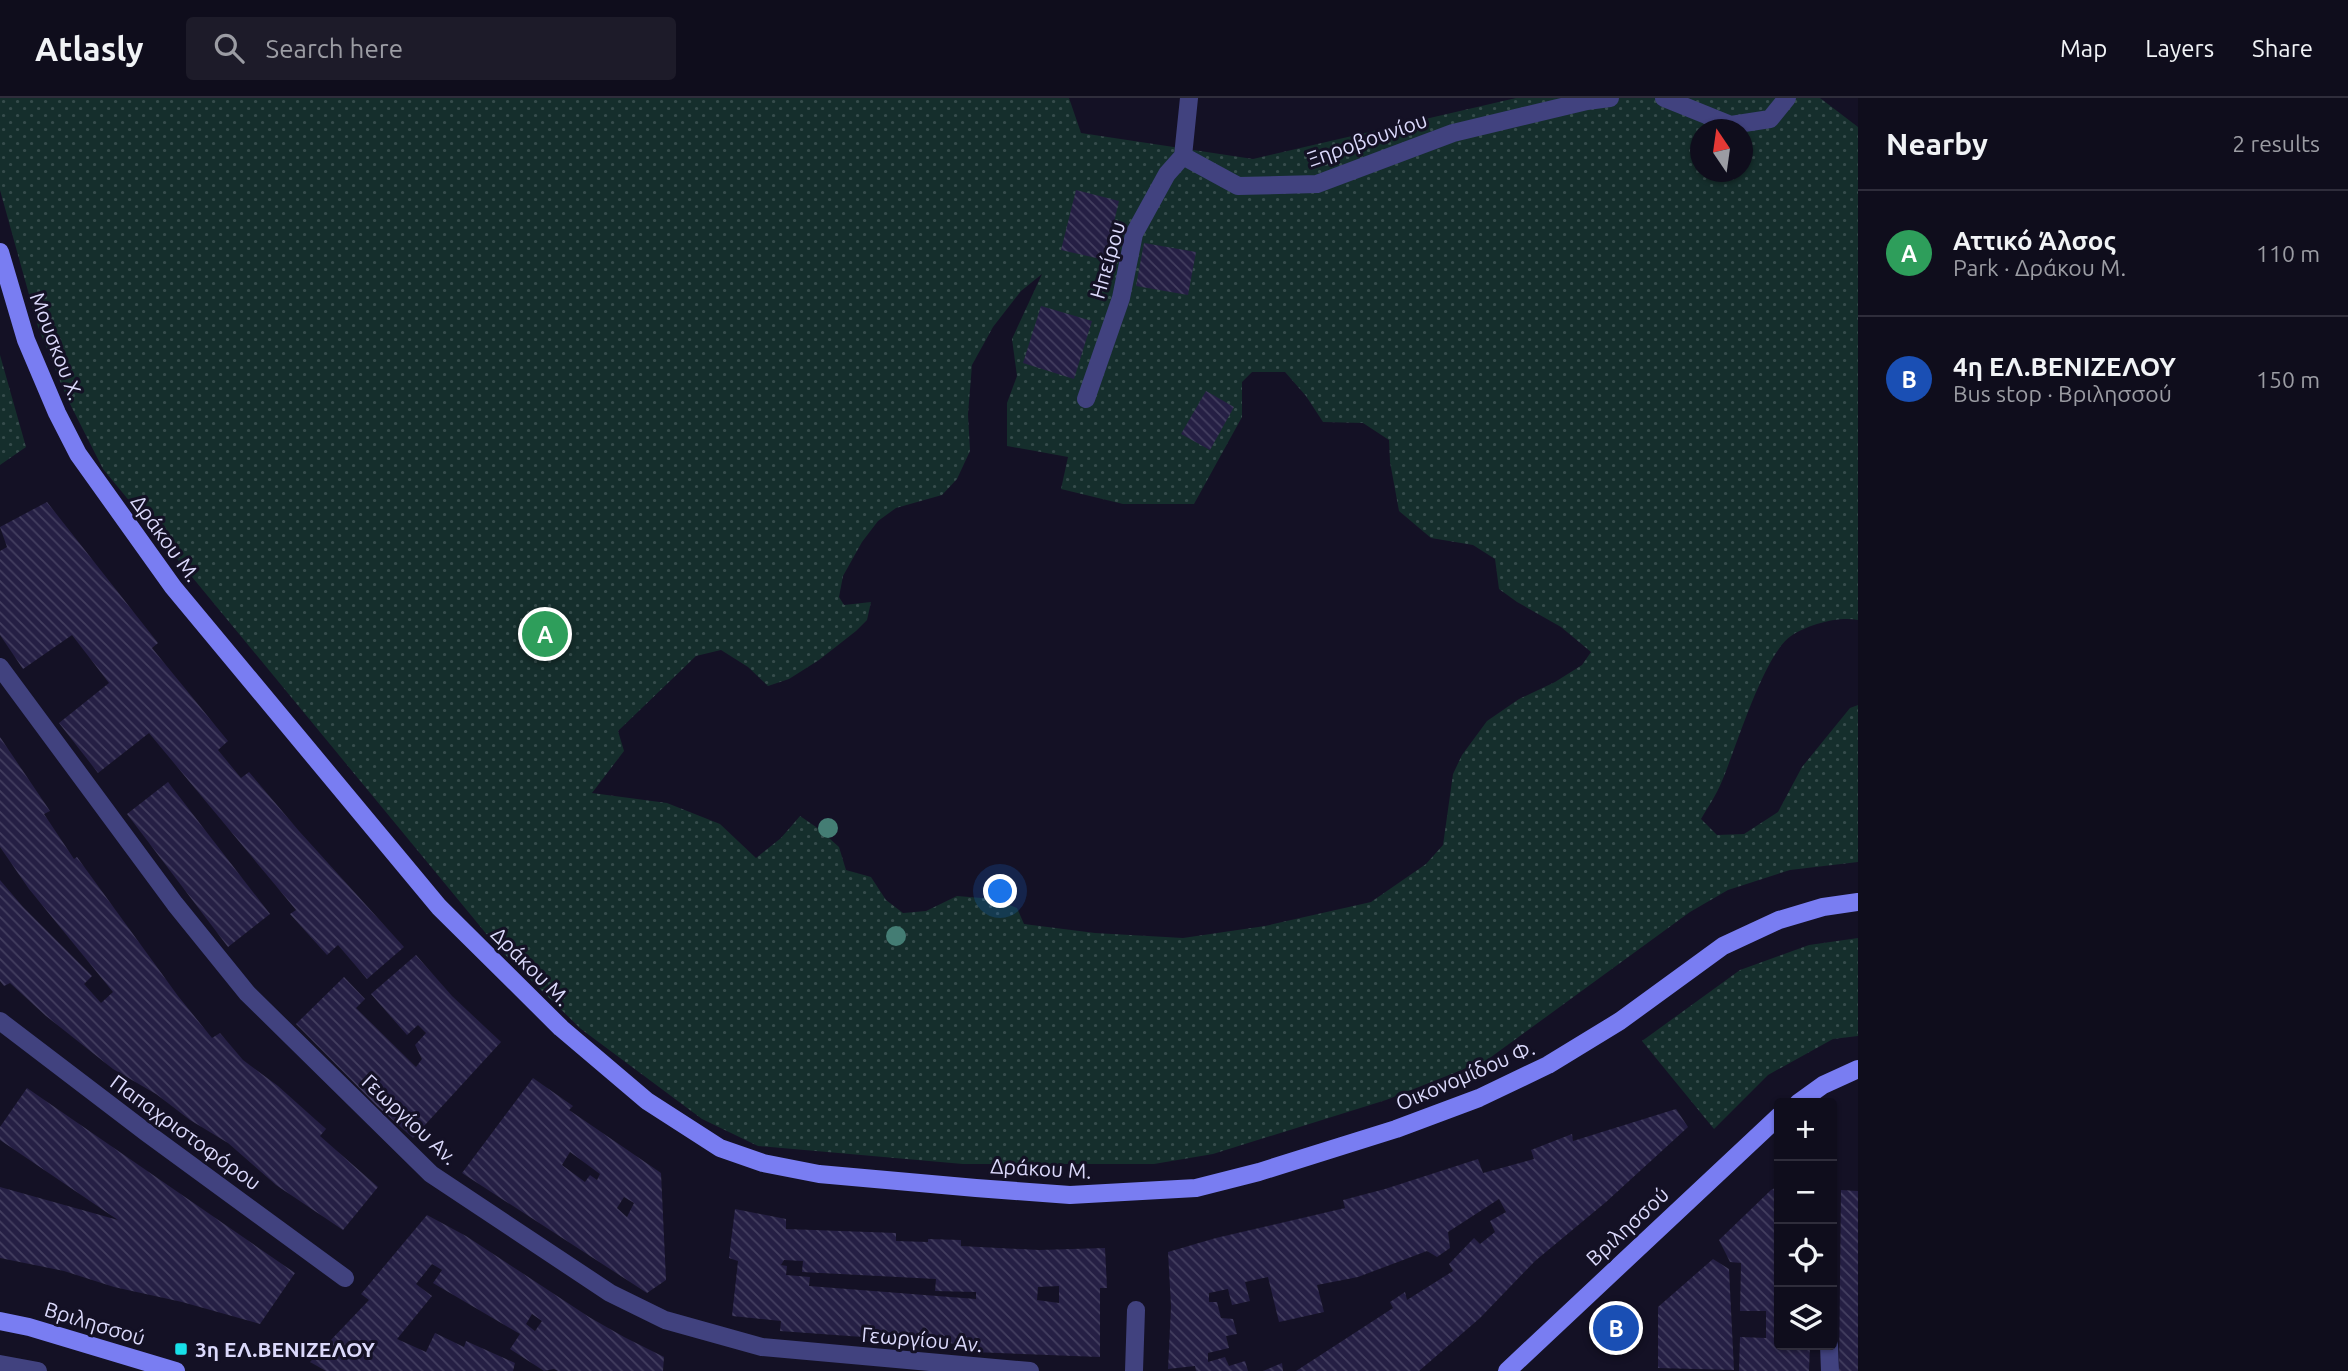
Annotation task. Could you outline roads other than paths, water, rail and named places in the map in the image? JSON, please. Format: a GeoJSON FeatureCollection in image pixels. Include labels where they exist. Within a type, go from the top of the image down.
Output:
{"type":"FeatureCollection","features":[{"type":"Feature","properties":{"kind":"street"},"geometry":{"type":"LineString","coordinates":[[1183,156],[1189,98]]}},
{"type":"Feature","properties":{"kind":"street","name":"Ξηροβουνίου"},"geometry":{"type":"LineString","coordinates":[[1183,156],[1238,186],[1317,184],[1453,133],[1610,98]]}},
{"type":"Feature","properties":{"kind":"street"},"geometry":{"type":"LineString","coordinates":[[1664,98],[1731,125],[1770,118],[1787,98]]}},
{"type":"Feature","properties":{"kind":"street","name":"Ηπείρου"},"geometry":{"type":"LineString","coordinates":[[1086,399],[1121,298],[1134,234],[1167,174],[1183,156]]}},
{"type":"Feature","properties":{"kind":"street","name":"Μουσκου Χ."},"geometry":{"type":"LineString","coordinates":[[0,252],[26,340],[78,454]]}},
{"type":"Feature","properties":{"kind":"street","name":"Δράκου Μ."},"geometry":{"type":"LineString","coordinates":[[78,454],[173,587],[439,907],[561,1028],[647,1101],[720,1148],[763,1163],[819,1174],[1070,1195],[1139,1193]]}},
{"type":"Feature","properties":{"kind":"street","name":"Γεωργίου Αν."},"geometry":{"type":"LineString","coordinates":[[0,667],[176,904],[247,993],[431,1174],[610,1293],[665,1320],[762,1347],[1030,1371]]}},
{"type":"Feature","properties":{"kind":"street","name":"Οικονομίδου Φ."},"geometry":{"type":"LineString","coordinates":[[1139,1193],[1196,1188],[1259,1172],[1396,1129],[1479,1098],[1548,1065],[1610,1027],[1723,946],[1779,920],[1823,907],[1858,902]]}},
{"type":"Feature","properties":{"kind":"street","name":"Παπαχριστοφόρου"},"geometry":{"type":"LineString","coordinates":[[0,1021],[345,1278]]}},
{"type":"Feature","properties":{"kind":"street"},"geometry":{"type":"LineString","coordinates":[[1804,1098],[1823,1085],[1858,1069]]}},
{"type":"Feature","properties":{"kind":"street","name":"Βριλησσού"},"geometry":{"type":"LineString","coordinates":[[1507,1371],[1774,1121]]}},
{"type":"Feature","properties":{"kind":"street"},"geometry":{"type":"LineString","coordinates":[[1135,1371],[1136,1310]]}},
{"type":"Feature","properties":{"kind":"street","name":"Βριλησσού"},"geometry":{"type":"LineString","coordinates":[[0,1321],[29,1327],[176,1371]]}},
{"type":"Feature","properties":{"kind":"street"},"geometry":{"type":"LineString","coordinates":[[1829,1350],[1830,1371]]}},
{"type":"Feature","properties":{"kind":"street"},"geometry":{"type":"LineString","coordinates":[[0,1364],[38,1371]]}},
{"type":"Feature","properties":{"kind":"place","name":"Αττικό Άλσος"},"geometry":{"type":"Point","coordinates":[545,634]}},
{"type":"Feature","properties":{"kind":"place","name":"4η ΕΛ.ΒΕΝΙΖΕΛΟΥ"},"geometry":{"type":"Point","coordinates":[1616,1328]}},
{"type":"Feature","properties":{"kind":"place","name":"3η ΕΛ.ΒΕΝΙΖΕΛΟΥ"},"geometry":{"type":"Point","coordinates":[181,1349]}}]}
